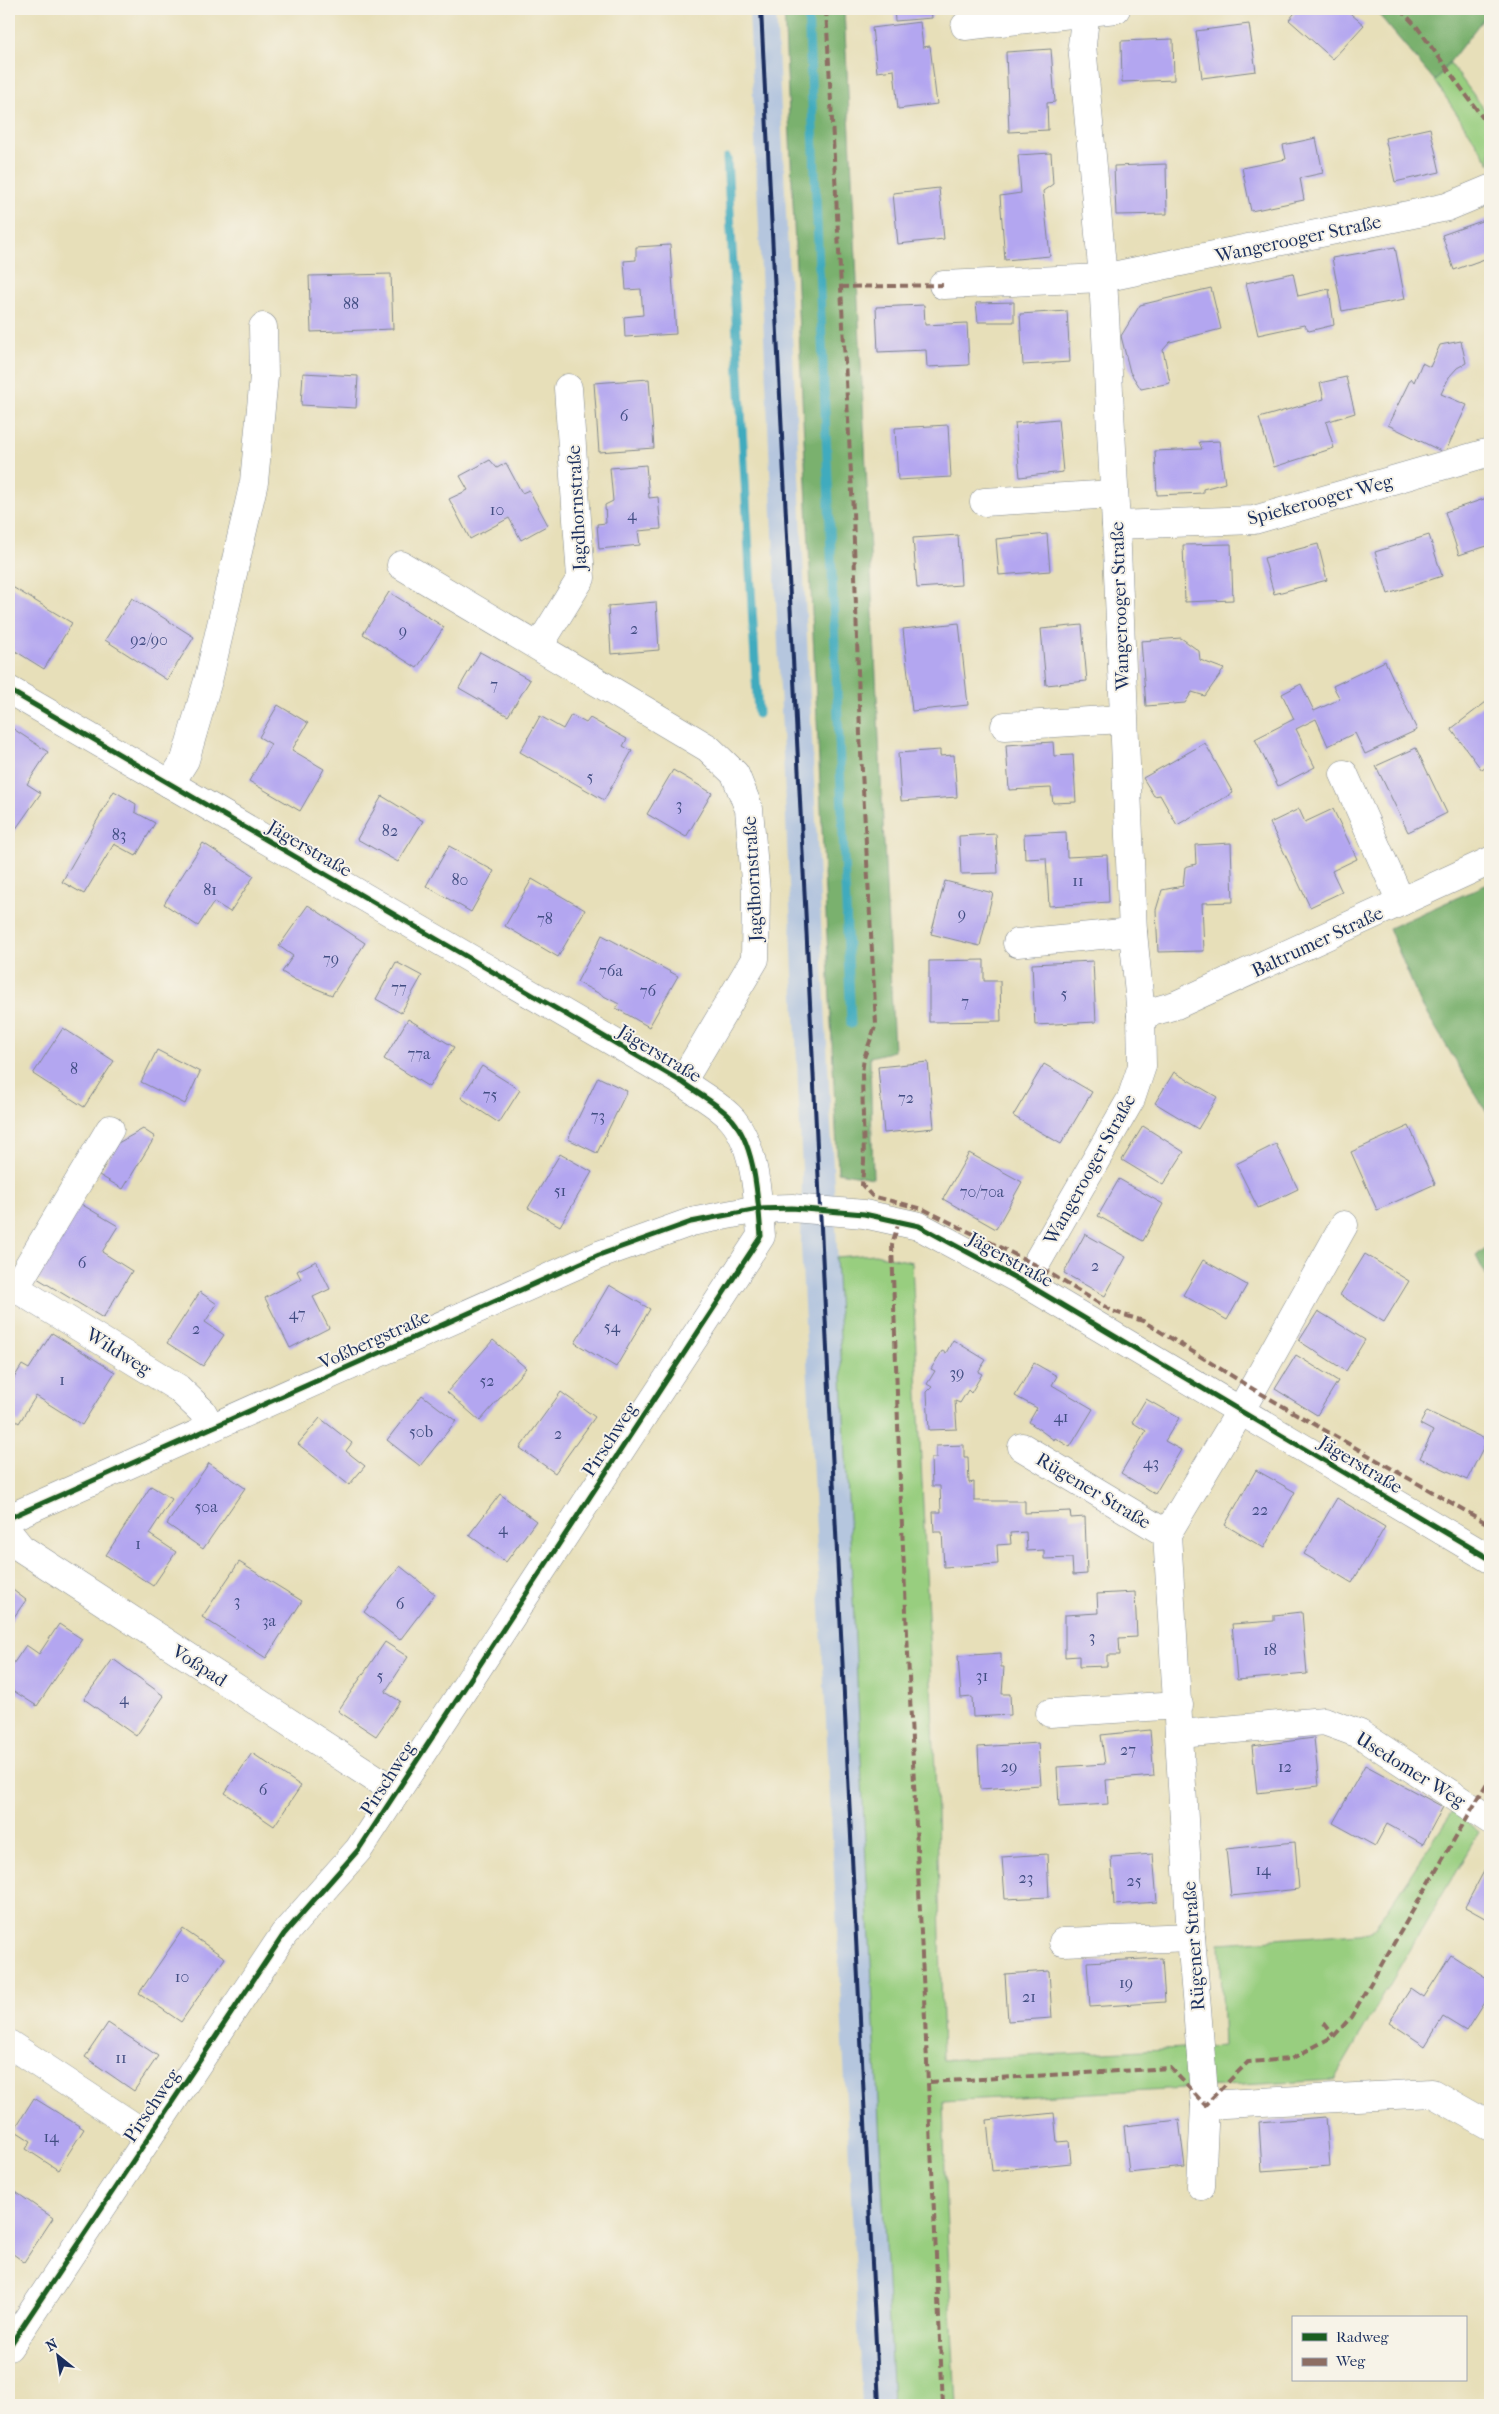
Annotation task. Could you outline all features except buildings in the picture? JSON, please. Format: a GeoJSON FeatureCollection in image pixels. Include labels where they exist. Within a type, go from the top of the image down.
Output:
{"type":"FeatureCollection","features":[{"type":"Feature","properties":{"kind":"street"},"geometry":{"type":"LineString","coordinates":[[965,26],[1086,10],[1116,9]]}},
{"type":"Feature","properties":{"kind":"street","name":"Wangerooger Straße"},"geometry":{"type":"LineString","coordinates":[[1025,1283],[1131,1099],[1142,1066],[1141,1014],[1133,932],[1116,524],[1102,278],[1082,45],[1086,10]]}},
{"type":"Feature","properties":{"kind":"street","name":"Wangerooger Straße"},"geometry":{"type":"LineString","coordinates":[[943,285],[1102,278],[1447,208],[1490,189]]}},
{"type":"Feature","properties":{"kind":"street"},"geometry":{"type":"LineString","coordinates":[[170,784],[185,760],[204,696],[254,482],[264,376],[263,327]]}},
{"type":"Feature","properties":{"kind":"street","name":"Jagdhornstraße"},"geometry":{"type":"LineString","coordinates":[[539,646],[581,578],[568,388]]}},
{"type":"Feature","properties":{"kind":"street","name":"Spiekerooger Weg"},"geometry":{"type":"LineString","coordinates":[[1116,524],[1254,520],[1490,452]]}},
{"type":"Feature","properties":{"kind":"street","name":"Wangerooger Straße"},"geometry":{"type":"LineString","coordinates":[[984,502],[1114,494]]}},
{"type":"Feature","properties":{"kind":"street","name":"Jagdhornstraße"},"geometry":{"type":"LineString","coordinates":[[401,565],[708,748],[735,774],[749,809],[756,892],[755,959],[682,1082]]}},
{"type":"Feature","properties":{"kind":"street","name":"Jägerstraße"},"geometry":{"type":"LineString","coordinates":[[9,690],[682,1082],[730,1116],[746,1144],[758,1209],[820,1209],[864,1214],[919,1226],[1025,1283],[1490,1559]]}},
{"type":"Feature","properties":{"kind":"street","name":"Wangerooger Straße"},"geometry":{"type":"LineString","coordinates":[[1005,726],[1123,718]]}},
{"type":"Feature","properties":{"kind":"street"},"geometry":{"type":"LineString","coordinates":[[1344,774],[1401,902]]}},
{"type":"Feature","properties":{"kind":"street","name":"Baltrumer Straße"},"geometry":{"type":"LineString","coordinates":[[1141,1014],[1176,1005],[1490,861]]}},
{"type":"Feature","properties":{"kind":"street"},"geometry":{"type":"LineString","coordinates":[[1017,943],[1133,932]]}},
{"type":"Feature","properties":{"kind":"street","name":"Wildweg"},"geometry":{"type":"LineString","coordinates":[[110,1129],[12,1286],[178,1388],[202,1411],[211,1427]]}},
{"type":"Feature","properties":{"kind":"street","name":"Voßbergstraße"},"geometry":{"type":"LineString","coordinates":[[9,1518],[599,1255],[691,1222],[758,1209]]}},
{"type":"Feature","properties":{"kind":"street","name":"Pirschweg"},"geometry":{"type":"LineString","coordinates":[[9,2347],[284,1934],[359,1849],[760,1236],[758,1209]]}},
{"type":"Feature","properties":{"kind":"street"},"geometry":{"type":"LineString","coordinates":[[1241,1410],[1344,1225]]}},
{"type":"Feature","properties":{"kind":"street","name":"Rügener Straße"},"geometry":{"type":"LineString","coordinates":[[1201,2186],[1205,2105],[1191,1937],[1179,1705],[1167,1534],[1241,1410]]}},
{"type":"Feature","properties":{"kind":"street","name":"Rügener Straße"},"geometry":{"type":"LineString","coordinates":[[1022,1447],[1167,1534]]}},
{"type":"Feature","properties":{"kind":"street","name":"Voßpad"},"geometry":{"type":"LineString","coordinates":[[9,1533],[21,1548],[396,1792]]}},
{"type":"Feature","properties":{"kind":"street"},"geometry":{"type":"LineString","coordinates":[[1050,1713],[1179,1705]]}},
{"type":"Feature","properties":{"kind":"street","name":"Usedomer Weg"},"geometry":{"type":"LineString","coordinates":[[1180,1734],[1324,1721],[1360,1734],[1490,1820]]}},
{"type":"Feature","properties":{"kind":"street"},"geometry":{"type":"LineString","coordinates":[[1063,1942],[1191,1937]]}},
{"type":"Feature","properties":{"kind":"street"},"geometry":{"type":"LineString","coordinates":[[9,2044],[148,2136]]}},
{"type":"Feature","properties":{"kind":"street"},"geometry":{"type":"LineString","coordinates":[[1205,2105],[1432,2093],[1490,2126]]}},
{"type":"Feature","properties":{"kind":"shaded area"},"geometry":{"type":"Polygon","coordinates":[[[749,9],[776,9],[894,2405],[862,2405],[801,1247],[802,1171],[749,9]]]}},
{"type":"Feature","properties":{"kind":"green space"},"geometry":{"type":"Polygon","coordinates":[[[784,9],[844,9],[894,1051],[870,1057],[873,1178],[838,1172],[784,9]]]}},
{"type":"Feature","properties":{"kind":"green space"},"geometry":{"type":"Polygon","coordinates":[[[1374,9],[1490,9],[1490,10],[1435,81],[1374,9]]]}},
{"type":"Feature","properties":{"kind":"green space"},"geometry":{"type":"Polygon","coordinates":[[[1450,63],[1490,117],[1490,164],[1435,81],[1450,63]]]}},
{"type":"Feature","properties":{"kind":"green space"},"geometry":{"type":"Polygon","coordinates":[[[1490,883],[1490,1118],[1420,1002],[1389,928],[1490,883]]]}},
{"type":"Feature","properties":{"kind":"green space"},"geometry":{"type":"Polygon","coordinates":[[[1490,1244],[1490,1284],[1476,1256],[1490,1244]]]}},
{"type":"Feature","properties":{"kind":"green space"},"geometry":{"type":"Polygon","coordinates":[[[875,1254],[912,1262],[937,1814],[943,2060],[1224,2046],[1220,1943],[1372,1932],[1453,1811],[1479,1832],[1334,2080],[943,2101],[946,2208],[956,2405],[893,2405],[836,1257],[875,1254]]]}},
{"type":"Feature","properties":{"kind":"waterway"},"geometry":{"type":"LineString","coordinates":[[808,9],[851,1024]]}},
{"type":"Feature","properties":{"kind":"waterway"},"geometry":{"type":"LineString","coordinates":[[727,158],[758,714]]}},
{"type":"Feature","properties":{"kind":"railway"},"geometry":{"type":"LineString","coordinates":[[761,9],[879,2405]]}},
{"type":"Feature","properties":{"kind":"marked path"},"geometry":{"type":"LineString","coordinates":[[826,9],[853,511],[860,735],[876,1024],[864,1058],[862,1073],[864,1161],[862,1185],[872,1196],[923,1209],[1036,1265],[1112,1311],[1143,1321],[1253,1389],[1490,1525]]}},
{"type":"Feature","properties":{"kind":"marked path"},"geometry":{"type":"LineString","coordinates":[[1400,9],[1417,27],[1490,128]]}},
{"type":"Feature","properties":{"kind":"marked path"},"geometry":{"type":"LineString","coordinates":[[840,287],[943,285]]}},
{"type":"Feature","properties":{"kind":"marked path"},"geometry":{"type":"LineString","coordinates":[[899,1221],[892,1245],[900,1483],[943,2405]]}},
{"type":"Feature","properties":{"kind":"marked path"},"geometry":{"type":"LineString","coordinates":[[930,2082],[1171,2068],[1205,2105],[1248,2062],[1291,2059],[1334,2036],[1351,2017],[1490,1778]]}},
{"type":"Feature","properties":{"kind":"marked path"},"geometry":{"type":"LineString","coordinates":[[1324,2023],[1334,2036]]}},
{"type":"Feature","properties":{"kind":"cycle path"},"geometry":{"type":"LineString","coordinates":[[9,690],[682,1082],[712,1102],[729,1116],[738,1127],[745,1141],[757,1190],[761,1236],[359,1849],[284,1934],[9,2347]]}},
{"type":"Feature","properties":{"kind":"cycle path"},"geometry":{"type":"LineString","coordinates":[[9,1518],[599,1255],[691,1222],[758,1209],[792,1208],[864,1214],[919,1226],[1025,1283],[1490,1559]]}}]}
